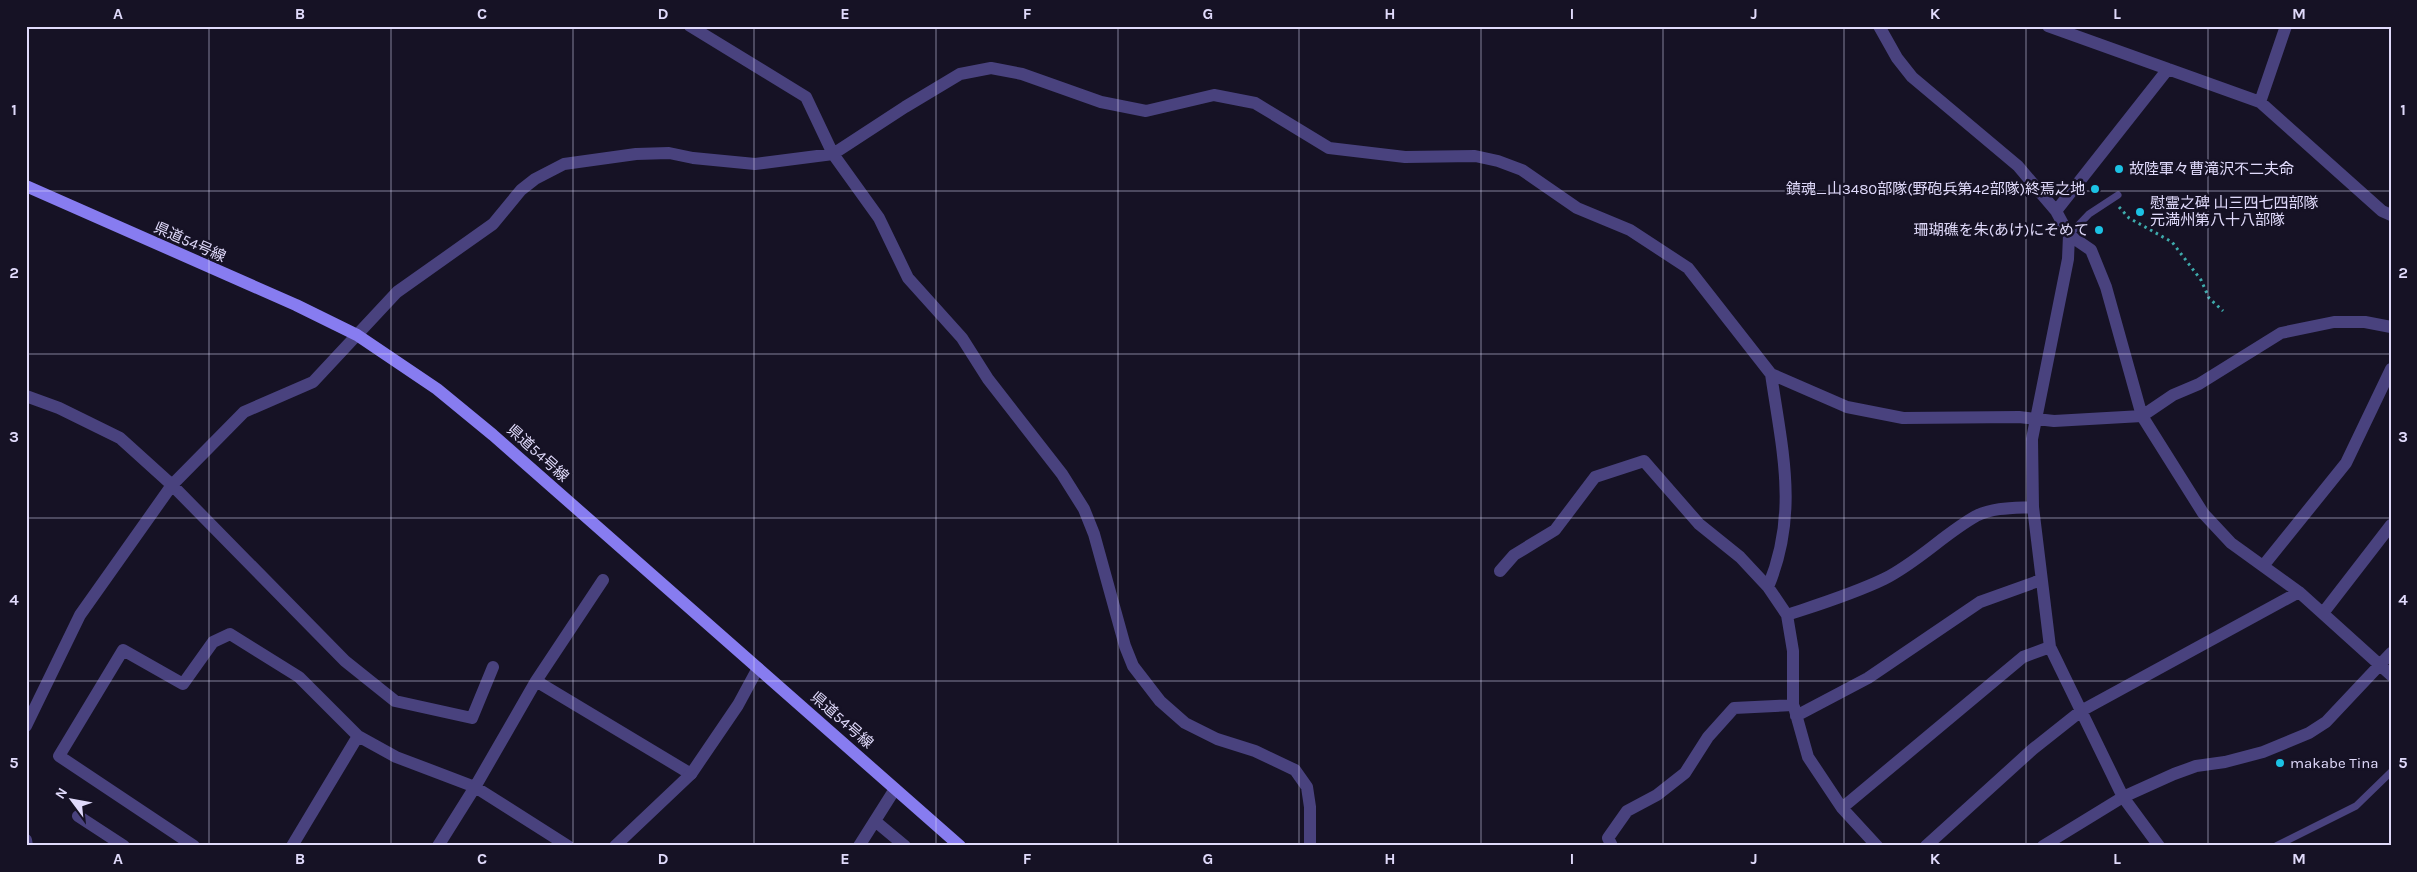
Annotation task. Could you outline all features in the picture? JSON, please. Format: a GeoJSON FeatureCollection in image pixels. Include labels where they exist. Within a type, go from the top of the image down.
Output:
{"type":"FeatureCollection","features":[{"type":"Feature","properties":{"kind":"main road","name":"県道54号線"},"geometry":{"type":"LineString","coordinates":[[26,186],[296,304],[357,335],[436,390],[493,435],[960,846]]}},
{"type":"Feature","properties":{"kind":"street"},"geometry":{"type":"LineString","coordinates":[[690,26],[806,97],[833,154],[879,218],[908,278],[962,338],[988,379],[1062,474],[1084,509],[1094,534],[1124,646],[1133,666],[1160,701],[1185,723],[1217,739],[1254,751],[1295,770],[1307,787],[1310,807],[1310,846]]}},
{"type":"Feature","properties":{"kind":"street"},"geometry":{"type":"LineString","coordinates":[[1878,26],[1897,58],[1912,77],[2018,166],[2056,211],[2069,235],[2091,250],[2096,258],[2142,416],[2203,513],[2231,543],[2299,592],[2391,676]]}},
{"type":"Feature","properties":{"kind":"street"},"geometry":{"type":"LineString","coordinates":[[2048,26],[2260,102],[2382,211],[2391,216]]}},
{"type":"Feature","properties":{"kind":"street"},"geometry":{"type":"LineString","coordinates":[[2260,102],[2286,26]]}},
{"type":"Feature","properties":{"kind":"street"},"geometry":{"type":"LineString","coordinates":[[26,726],[80,615],[172,485],[244,412],[314,382],[397,292],[493,224],[521,190],[535,179],[564,164],[636,154],[669,153],[693,158],[755,164],[833,154],[960,74],[991,68],[1022,74],[1101,102],[1146,111],[1214,95],[1255,104],[1329,148],[1405,157],[1475,156],[1498,161],[1522,170],[1577,208],[1630,230],[1688,268],[1771,374],[1847,407],[1903,418],[2019,418],[2054,421],[2142,416],[2173,395],[2199,384],[2281,333],[2334,322],[2365,322],[2391,327]]}},
{"type":"Feature","properties":{"kind":"street"},"geometry":{"type":"LineString","coordinates":[[2056,211],[2168,69]]}},
{"type":"Feature","properties":{"kind":"street"},"geometry":{"type":"LineString","coordinates":[[2069,235],[2068,259],[2032,439],[2033,507],[2050,647],[2123,797],[2158,846]]}},
{"type":"Feature","properties":{"kind":"street"},"geometry":{"type":"LineString","coordinates":[[2263,566],[2346,463],[2391,369]]}},
{"type":"Feature","properties":{"kind":"street"},"geometry":{"type":"LineString","coordinates":[[1768,587],[1777,564],[1786,524],[1787,486],[1771,374]]}},
{"type":"Feature","properties":{"kind":"street"},"geometry":{"type":"LineString","coordinates":[[26,396],[59,408],[120,438],[172,485],[345,661],[395,701],[472,718],[493,667]]}},
{"type":"Feature","properties":{"kind":"street"},"geometry":{"type":"LineString","coordinates":[[1500,571],[1514,555],[1555,530],[1595,477],[1644,461],[1699,524],[1740,557],[1768,587],[1787,615],[1793,651],[1795,710],[1808,757],[1842,808],[1877,846]]}},
{"type":"Feature","properties":{"kind":"street"},"geometry":{"type":"LineString","coordinates":[[1787,615],[1836,599],[1885,578],[1927,552],[1977,516],[1998,509],[2033,507]]}},
{"type":"Feature","properties":{"kind":"street"},"geometry":{"type":"LineString","coordinates":[[2323,613],[2391,525]]}},
{"type":"Feature","properties":{"kind":"street"},"geometry":{"type":"LineString","coordinates":[[438,846],[475,787],[536,681],[603,580]]}},
{"type":"Feature","properties":{"kind":"street"},"geometry":{"type":"LineString","coordinates":[[1612,846],[1608,838],[1627,811],[1657,795],[1685,773],[1708,737],[1734,708],[1795,710],[1868,678],[1980,602],[2041,580]]}},
{"type":"Feature","properties":{"kind":"street"},"geometry":{"type":"LineString","coordinates":[[1926,846],[2033,749],[2081,711],[2299,592]]}},
{"type":"Feature","properties":{"kind":"street"},"geometry":{"type":"LineString","coordinates":[[194,846],[59,756],[123,650],[183,684],[213,642],[230,634],[300,677],[358,736],[396,756],[475,787],[568,846]]}},
{"type":"Feature","properties":{"kind":"street"},"geometry":{"type":"LineString","coordinates":[[1842,808],[2023,657],[2050,647]]}},
{"type":"Feature","properties":{"kind":"street"},"geometry":{"type":"LineString","coordinates":[[2043,846],[2123,797],[2196,766],[2225,762],[2262,752],[2309,733],[2326,722],[2391,653]]}},
{"type":"Feature","properties":{"kind":"street"},"geometry":{"type":"LineString","coordinates":[[615,846],[691,774],[738,704],[758,668]]}},
{"type":"Feature","properties":{"kind":"street"},"geometry":{"type":"LineString","coordinates":[[536,681],[691,774]]}},
{"type":"Feature","properties":{"kind":"street"},"geometry":{"type":"LineString","coordinates":[[292,846],[358,736]]}},
{"type":"Feature","properties":{"kind":"street"},"geometry":{"type":"LineString","coordinates":[[859,846],[895,789]]}},
{"type":"Feature","properties":{"kind":"street"},"geometry":{"type":"LineString","coordinates":[[78,816],[124,846]]}},
{"type":"Feature","properties":{"kind":"street"},"geometry":{"type":"LineString","coordinates":[[875,821],[905,846]]}},
{"type":"Feature","properties":{"kind":"street"},"geometry":{"type":"LineString","coordinates":[[26,840],[27,846]]}},
{"type":"Feature","properties":{"kind":"lane"},"geometry":{"type":"LineString","coordinates":[[2069,235],[2089,214],[2115,197]]}},
{"type":"Feature","properties":{"kind":"lane"},"geometry":{"type":"LineString","coordinates":[[2276,846],[2356,806],[2391,772]]}},
{"type":"Feature","properties":{"kind":"path"},"geometry":{"type":"LineString","coordinates":[[2115,197],[2129,218],[2172,242],[2201,280],[2209,298],[2223,311]]}},
{"type":"Feature","properties":{"kind":"place","name":"故陸軍々曹滝沢不二夫命"},"geometry":{"type":"Point","coordinates":[2119,169]}},
{"type":"Feature","properties":{"kind":"place","name":"鎮魂_山3480部隊(野砲兵第42部隊)終焉之地"},"geometry":{"type":"Point","coordinates":[2095,189]}},
{"type":"Feature","properties":{"kind":"place","name":"慰霊之碑 山三四七四部隊 元満州第八十八部隊"},"geometry":{"type":"Point","coordinates":[2140,212]}},
{"type":"Feature","properties":{"kind":"place","name":"珊瑚礁を朱(あけ)にそめて"},"geometry":{"type":"Point","coordinates":[2099,230]}},
{"type":"Feature","properties":{"kind":"place","name":"makabe Tina"},"geometry":{"type":"Point","coordinates":[2280,763]}}]}
